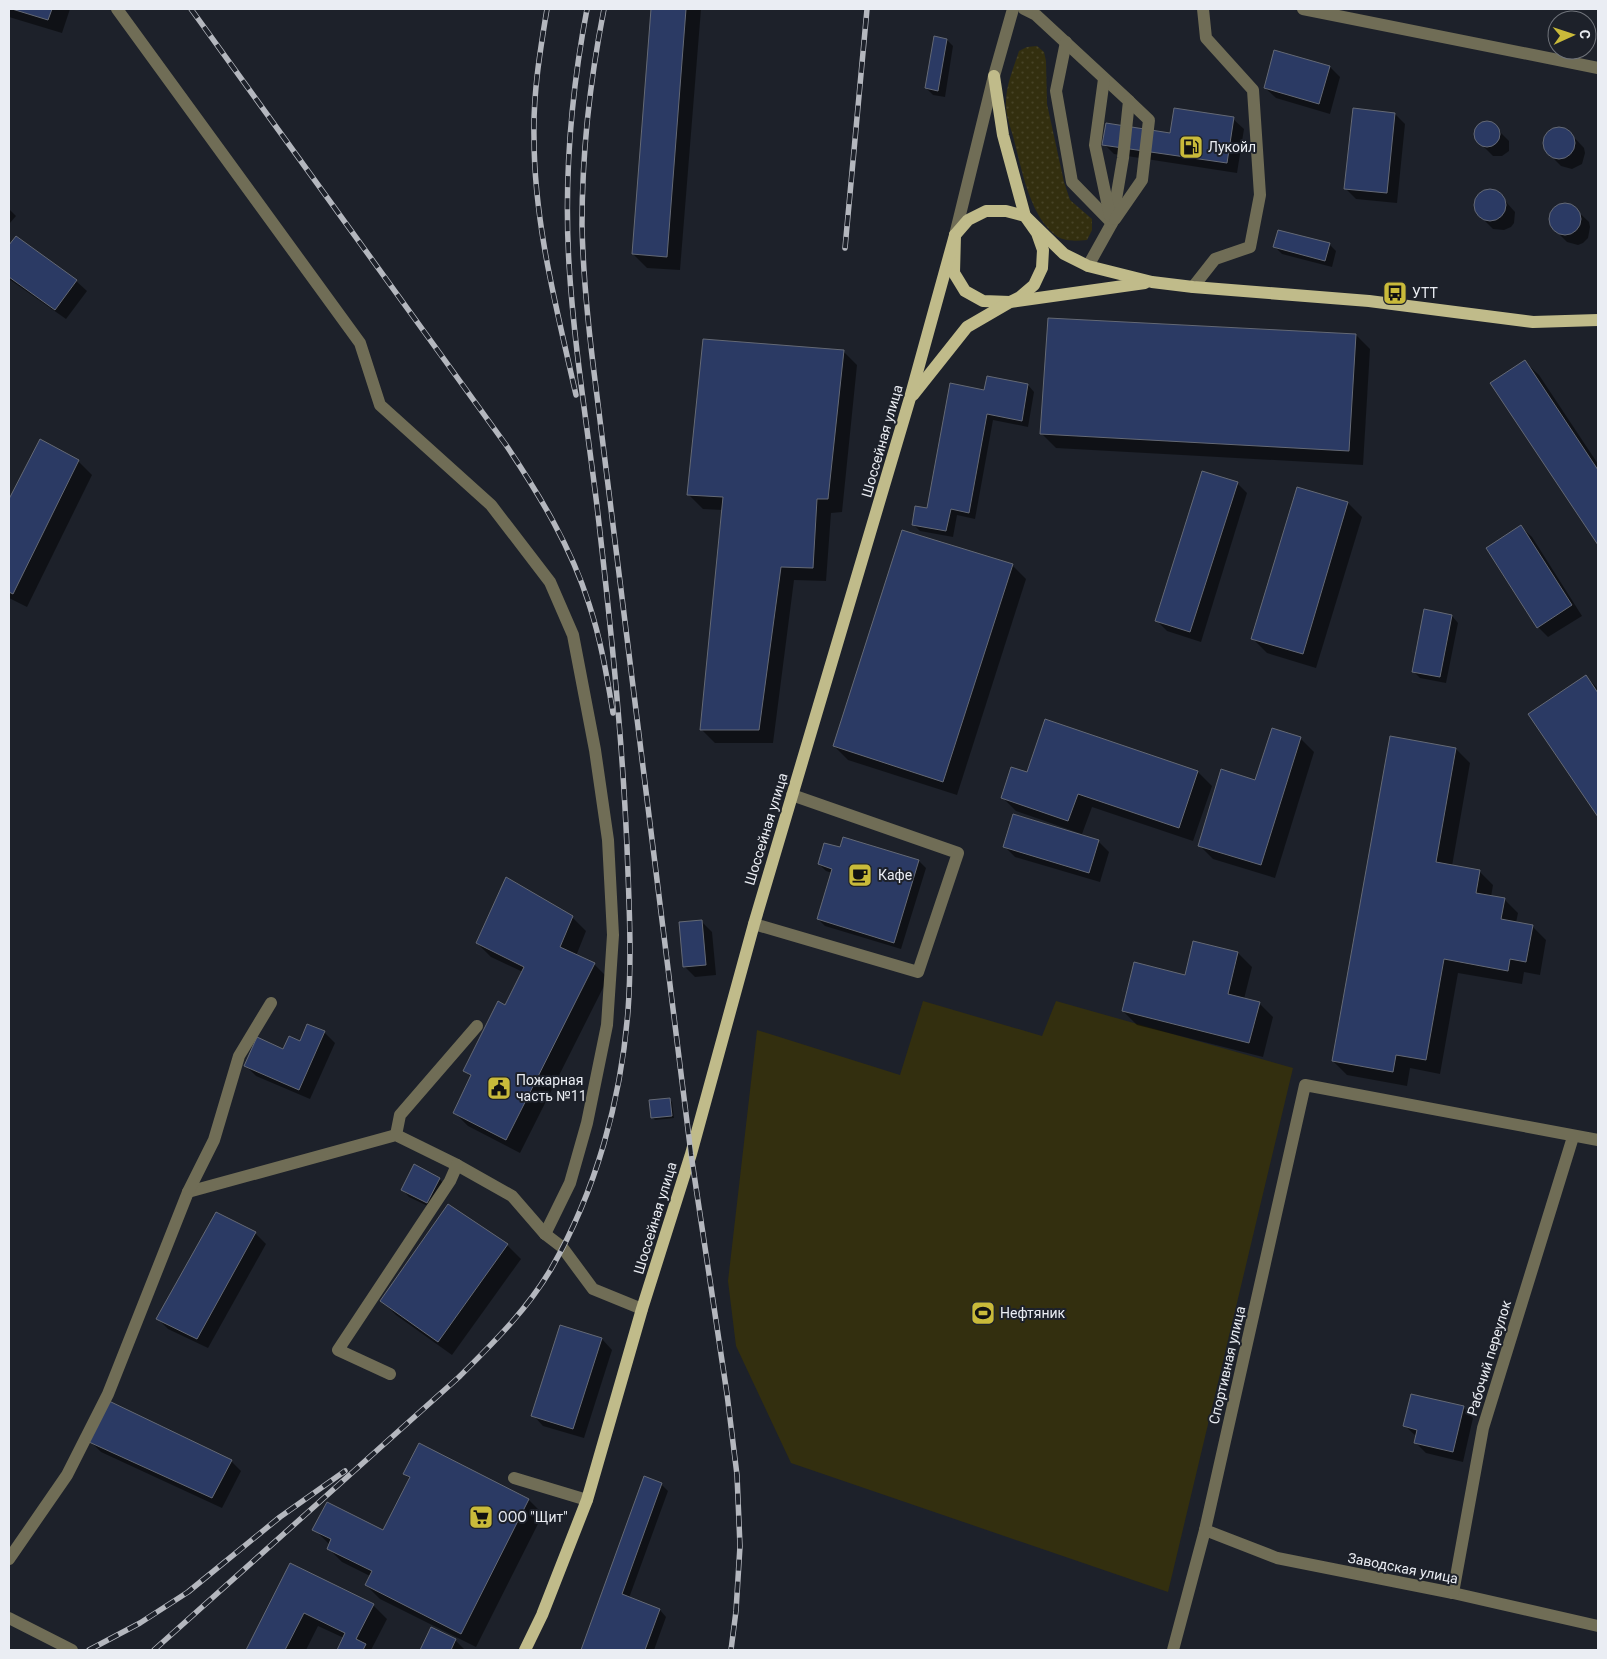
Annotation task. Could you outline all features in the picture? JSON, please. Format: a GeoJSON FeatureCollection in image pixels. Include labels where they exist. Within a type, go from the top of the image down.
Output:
{"type":"FeatureCollection","features":[{"type":"Feature","properties":{"kind":"main road"},"geometry":{"type":"LineString","coordinates":[[910,398],[967,327],[1020,297],[1034,285],[1042,268],[1043,250],[1036,233],[1025,216],[1003,135],[994,76]]}},
{"type":"Feature","properties":{"kind":"main road"},"geometry":{"type":"LineString","coordinates":[[1152,282],[1010,302],[983,301],[965,291],[954,273],[955,235],[968,220],[986,211],[1006,211],[1025,216],[1064,254],[1088,266],[1152,282],[1369,301],[1533,322],[1598,320]]}},
{"type":"Feature","properties":{"kind":"main road","name":"Шоссейная улица"},"geometry":{"type":"LineString","coordinates":[[525,1650],[542,1615],[587,1500],[642,1309],[691,1154],[754,924],[910,398],[955,235]]}},
{"type":"Feature","properties":{"kind":"street"},"geometry":{"type":"LineString","coordinates":[[117,9],[360,343],[380,404],[491,505],[550,582],[573,635],[595,750],[608,840],[613,935],[607,1024],[588,1123],[570,1184],[545,1234]]}},
{"type":"Feature","properties":{"kind":"street","name":"Шоссейная улица"},"geometry":{"type":"LineString","coordinates":[[955,235],[994,76],[1013,9]]}},
{"type":"Feature","properties":{"kind":"street"},"geometry":{"type":"LineString","coordinates":[[1024,9],[1036,15],[1149,120],[1142,180],[1112,223],[1088,266]]}},
{"type":"Feature","properties":{"kind":"street"},"geometry":{"type":"LineString","coordinates":[[1193,287],[1215,259],[1250,248],[1260,195],[1253,90],[1206,38],[1203,9]]}},
{"type":"Feature","properties":{"kind":"street"},"geometry":{"type":"LineString","coordinates":[[1304,9],[1598,68]]}},
{"type":"Feature","properties":{"kind":"street"},"geometry":{"type":"LineString","coordinates":[[1066,42],[1056,92],[1072,182],[1112,223]]}},
{"type":"Feature","properties":{"kind":"street"},"geometry":{"type":"LineString","coordinates":[[1104,79],[1095,144],[1112,223]]}},
{"type":"Feature","properties":{"kind":"street"},"geometry":{"type":"LineString","coordinates":[[1112,223],[1123,158],[1129,101]]}},
{"type":"Feature","properties":{"kind":"street"},"geometry":{"type":"LineString","coordinates":[[754,924],[918,972],[958,853],[792,796]]}},
{"type":"Feature","properties":{"kind":"street"},"geometry":{"type":"LineString","coordinates":[[9,1559],[67,1475],[108,1394],[188,1192],[214,1140],[239,1056],[272,1003]]}},
{"type":"Feature","properties":{"kind":"street"},"geometry":{"type":"LineString","coordinates":[[396,1134],[400,1115],[477,1026]]}},
{"type":"Feature","properties":{"kind":"street","name":"Спортивная улица"},"geometry":{"type":"LineString","coordinates":[[1173,1650],[1205,1530],[1305,1085],[1572,1137]]}},
{"type":"Feature","properties":{"kind":"street"},"geometry":{"type":"LineString","coordinates":[[188,1192],[396,1134],[512,1196],[545,1234],[562,1247],[593,1289],[642,1309]]}},
{"type":"Feature","properties":{"kind":"street"},"geometry":{"type":"LineString","coordinates":[[1572,1137],[1598,1140]]}},
{"type":"Feature","properties":{"kind":"street","name":"Рабочий переулок"},"geometry":{"type":"LineString","coordinates":[[1453,1593],[1483,1428],[1572,1137]]}},
{"type":"Feature","properties":{"kind":"street"},"geometry":{"type":"LineString","coordinates":[[390,1374],[338,1350],[450,1181],[457,1165]]}},
{"type":"Feature","properties":{"kind":"street"},"geometry":{"type":"LineString","coordinates":[[514,1478],[587,1500]]}},
{"type":"Feature","properties":{"kind":"street","name":"Заводская улица"},"geometry":{"type":"LineString","coordinates":[[1205,1530],[1278,1558],[1453,1593],[1598,1626]]}},
{"type":"Feature","properties":{"kind":"street"},"geometry":{"type":"LineString","coordinates":[[9,1618],[72,1650]]}},
{"type":"Feature","properties":{"kind":"shaded area"},"geometry":{"type":"Polygon","coordinates":[[[1037,46],[1044,52],[1046,61],[1047,104],[1064,182],[1070,200],[1092,219],[1092,230],[1087,240],[1078,241],[1058,237],[1045,225],[1027,189],[1008,119],[1006,106],[1007,89],[1019,51],[1027,47],[1037,46]]]}},
{"type":"Feature","properties":{"kind":"shaded area","name":"Нефтяник"},"geometry":{"type":"Polygon","coordinates":[[[923,1001],[1042,1036],[1056,1001],[1293,1068],[1168,1592],[791,1463],[736,1346],[728,1281],[757,1030],[900,1075],[923,1001]]]}},
{"type":"Feature","properties":{"kind":"building"},"geometry":{"type":"Polygon","coordinates":[[[12,9],[52,9],[48,20],[12,9]]]}},
{"type":"Feature","properties":{"kind":"building"},"geometry":{"type":"Polygon","coordinates":[[[651,9],[686,9],[667,257],[632,254],[651,9]]]}},
{"type":"Feature","properties":{"kind":"building"},"geometry":{"type":"Polygon","coordinates":[[[934,36],[947,39],[938,91],[925,88],[934,36]]]}},
{"type":"Feature","properties":{"kind":"building"},"geometry":{"type":"Polygon","coordinates":[[[1274,50],[1330,66],[1319,104],[1264,88],[1274,50]]]}},
{"type":"Feature","properties":{"kind":"building"},"geometry":{"type":"Polygon","coordinates":[[[1174,108],[1234,117],[1227,163],[1102,145],[1106,123],[1170,133],[1174,108]]]}},
{"type":"Feature","properties":{"kind":"building"},"geometry":{"type":"Polygon","coordinates":[[[1353,108],[1395,113],[1387,193],[1344,189],[1353,108]]]}},
{"type":"Feature","properties":{"kind":"building"},"geometry":{"type":"Polygon","coordinates":[[[1487,121],[1496,125],[1500,134],[1496,143],[1487,147],[1478,143],[1474,134],[1478,125],[1487,121]]]}},
{"type":"Feature","properties":{"kind":"building"},"geometry":{"type":"Polygon","coordinates":[[[1559,127],[1565,128],[1570,132],[1574,137],[1574,149],[1570,154],[1565,158],[1559,159],[1553,158],[1548,154],[1544,149],[1543,143],[1544,137],[1548,132],[1553,128],[1559,127]]]}},
{"type":"Feature","properties":{"kind":"building"},"geometry":{"type":"Polygon","coordinates":[[[1490,189],[1496,190],[1501,194],[1505,199],[1505,211],[1501,216],[1496,220],[1490,221],[1484,220],[1479,216],[1475,211],[1474,205],[1475,199],[1479,194],[1484,190],[1490,189]]]}},
{"type":"Feature","properties":{"kind":"building"},"geometry":{"type":"Polygon","coordinates":[[[1565,203],[1571,204],[1576,208],[1580,213],[1580,225],[1576,230],[1571,234],[1565,235],[1559,234],[1554,230],[1550,225],[1549,219],[1550,213],[1554,208],[1559,204],[1565,203]]]}},
{"type":"Feature","properties":{"kind":"building"},"geometry":{"type":"Polygon","coordinates":[[[1278,230],[1330,243],[1325,261],[1273,247],[1278,230]]]}},
{"type":"Feature","properties":{"kind":"building"},"geometry":{"type":"Polygon","coordinates":[[[16,236],[77,280],[55,310],[9,277],[9,245],[16,236]]]}},
{"type":"Feature","properties":{"kind":"building"},"geometry":{"type":"Polygon","coordinates":[[[1048,318],[1356,334],[1349,451],[1040,434],[1048,318]]]}},
{"type":"Feature","properties":{"kind":"building"},"geometry":{"type":"Polygon","coordinates":[[[703,339],[844,350],[828,499],[817,499],[813,568],[781,567],[759,730],[700,730],[723,497],[687,495],[703,339]]]}},
{"type":"Feature","properties":{"kind":"building"},"geometry":{"type":"Polygon","coordinates":[[[1525,360],[1598,470],[1598,545],[1490,383],[1525,360]]]}},
{"type":"Feature","properties":{"kind":"building"},"geometry":{"type":"Polygon","coordinates":[[[987,376],[1028,384],[1022,421],[987,414],[969,513],[951,509],[946,531],[912,525],[915,506],[927,508],[950,383],[984,390],[987,376]]]}},
{"type":"Feature","properties":{"kind":"building"},"geometry":{"type":"Polygon","coordinates":[[[40,439],[79,460],[13,594],[9,592],[9,499],[40,439]]]}},
{"type":"Feature","properties":{"kind":"building"},"geometry":{"type":"Polygon","coordinates":[[[1202,471],[1238,482],[1190,632],[1155,621],[1202,471]]]}},
{"type":"Feature","properties":{"kind":"building"},"geometry":{"type":"Polygon","coordinates":[[[1297,487],[1348,502],[1303,654],[1251,639],[1297,487]]]}},
{"type":"Feature","properties":{"kind":"building"},"geometry":{"type":"Polygon","coordinates":[[[1521,525],[1572,605],[1537,628],[1486,548],[1521,525]]]}},
{"type":"Feature","properties":{"kind":"building"},"geometry":{"type":"Polygon","coordinates":[[[902,530],[1013,564],[943,782],[833,746],[902,530]]]}},
{"type":"Feature","properties":{"kind":"building"},"geometry":{"type":"Polygon","coordinates":[[[1424,609],[1452,615],[1440,677],[1412,672],[1424,609]]]}},
{"type":"Feature","properties":{"kind":"building"},"geometry":{"type":"Polygon","coordinates":[[[1586,675],[1598,693],[1598,817],[1528,714],[1586,675]]]}},
{"type":"Feature","properties":{"kind":"building"},"geometry":{"type":"Polygon","coordinates":[[[1045,719],[1198,771],[1179,828],[1078,794],[1068,821],[1001,798],[1011,767],[1027,772],[1045,719]]]}},
{"type":"Feature","properties":{"kind":"building"},"geometry":{"type":"Polygon","coordinates":[[[1272,728],[1301,737],[1261,865],[1198,846],[1221,769],[1255,780],[1272,728]]]}},
{"type":"Feature","properties":{"kind":"building"},"geometry":{"type":"Polygon","coordinates":[[[1390,736],[1456,748],[1436,862],[1480,870],[1476,893],[1505,898],[1501,919],[1533,925],[1526,962],[1510,959],[1508,971],[1444,959],[1426,1060],[1396,1055],[1393,1072],[1332,1061],[1390,736]]]}},
{"type":"Feature","properties":{"kind":"building"},"geometry":{"type":"Polygon","coordinates":[[[1013,814],[1099,840],[1089,873],[1003,847],[1013,814]]]}},
{"type":"Feature","properties":{"kind":"building"},"geometry":{"type":"Polygon","coordinates":[[[843,837],[919,860],[894,943],[817,919],[832,869],[818,864],[824,843],[840,847],[843,837]]]}},
{"type":"Feature","properties":{"kind":"building"},"geometry":{"type":"Polygon","coordinates":[[[506,877],[573,916],[560,947],[595,963],[506,1140],[453,1113],[471,1075],[463,1071],[498,1001],[505,1005],[524,967],[476,943],[506,877]]]}},
{"type":"Feature","properties":{"kind":"building"},"geometry":{"type":"Polygon","coordinates":[[[702,920],[706,965],[683,967],[679,922],[702,920]]]}},
{"type":"Feature","properties":{"kind":"building"},"geometry":{"type":"Polygon","coordinates":[[[1193,941],[1238,952],[1228,994],[1260,1002],[1249,1043],[1122,1011],[1134,962],[1185,975],[1193,941]]]}},
{"type":"Feature","properties":{"kind":"building"},"geometry":{"type":"Polygon","coordinates":[[[307,1024],[325,1031],[299,1090],[244,1066],[257,1037],[283,1049],[289,1036],[300,1041],[307,1024]]]}},
{"type":"Feature","properties":{"kind":"building"},"geometry":{"type":"Polygon","coordinates":[[[670,1098],[672,1116],[651,1118],[649,1100],[670,1098]]]}},
{"type":"Feature","properties":{"kind":"building"},"geometry":{"type":"Polygon","coordinates":[[[414,1164],[440,1178],[427,1203],[401,1190],[414,1164]]]}},
{"type":"Feature","properties":{"kind":"building"},"geometry":{"type":"Polygon","coordinates":[[[448,1204],[508,1244],[438,1342],[380,1301],[448,1204]]]}},
{"type":"Feature","properties":{"kind":"building"},"geometry":{"type":"Polygon","coordinates":[[[216,1212],[256,1232],[197,1339],[156,1319],[216,1212]]]}},
{"type":"Feature","properties":{"kind":"building"},"geometry":{"type":"Polygon","coordinates":[[[560,1325],[602,1338],[573,1429],[531,1416],[560,1325]]]}},
{"type":"Feature","properties":{"kind":"building"},"geometry":{"type":"Polygon","coordinates":[[[1411,1394],[1464,1406],[1453,1452],[1414,1443],[1417,1430],[1403,1426],[1411,1394]]]}},
{"type":"Feature","properties":{"kind":"building"},"geometry":{"type":"Polygon","coordinates":[[[109,1401],[232,1460],[212,1498],[89,1442],[109,1401]]]}},
{"type":"Feature","properties":{"kind":"building"},"geometry":{"type":"Polygon","coordinates":[[[419,1443],[529,1499],[461,1634],[365,1585],[372,1571],[327,1549],[331,1539],[312,1530],[327,1502],[383,1530],[410,1477],[403,1474],[419,1443]]]}},
{"type":"Feature","properties":{"kind":"building"},"geometry":{"type":"Polygon","coordinates":[[[644,1476],[662,1483],[622,1594],[660,1609],[645,1650],[581,1650],[644,1476]]]}},
{"type":"Feature","properties":{"kind":"building"},"geometry":{"type":"Polygon","coordinates":[[[290,1563],[374,1604],[356,1639],[366,1644],[363,1650],[337,1650],[345,1633],[304,1613],[285,1650],[246,1650],[290,1563]]]}},
{"type":"Feature","properties":{"kind":"building"},"geometry":{"type":"Polygon","coordinates":[[[431,1627],[456,1639],[451,1650],[420,1650],[431,1627]]]}},
{"type":"Feature","properties":{"kind":"railway"},"geometry":{"type":"LineString","coordinates":[[191,9],[506,445],[542,502],[564,542],[582,583],[600,645],[613,713]]}},
{"type":"Feature","properties":{"kind":"railway"},"geometry":{"type":"LineString","coordinates":[[547,9],[536,89],[535,170],[542,234],[548,267],[576,395]]}},
{"type":"Feature","properties":{"kind":"railway"},"geometry":{"type":"LineString","coordinates":[[154,1650],[459,1377],[508,1326],[531,1299],[551,1269],[567,1239],[581,1208],[604,1144],[625,1044],[630,970],[630,929],[625,804],[615,676],[597,506],[577,355],[569,264],[567,200],[570,136],[581,41],[587,9]]}},
{"type":"Feature","properties":{"kind":"railway"},"geometry":{"type":"LineString","coordinates":[[604,9],[591,89],[585,143],[582,198],[585,286],[593,368],[691,1154],[727,1394],[737,1475],[740,1546],[736,1611],[731,1650]]}},
{"type":"Feature","properties":{"kind":"railway"},"geometry":{"type":"LineString","coordinates":[[845,248],[867,9]]}},
{"type":"Feature","properties":{"kind":"railway"},"geometry":{"type":"LineString","coordinates":[[89,1650],[140,1623],[188,1592],[280,1517],[345,1471]]}},
{"type":"Feature","properties":{"kind":"place","name":"Лукойл"},"geometry":{"type":"Point","coordinates":[1191,147]}},
{"type":"Feature","properties":{"kind":"place","name":"УТТ"},"geometry":{"type":"Point","coordinates":[1395,293]}},
{"type":"Feature","properties":{"kind":"place","name":"Кафе"},"geometry":{"type":"Point","coordinates":[860,875]}},
{"type":"Feature","properties":{"kind":"place","name":"Пожарная часть №11"},"geometry":{"type":"Point","coordinates":[499,1088]}},
{"type":"Feature","properties":{"kind":"place","name":"Нефтяник"},"geometry":{"type":"Point","coordinates":[983,1313]}},
{"type":"Feature","properties":{"kind":"place","name":"ООО \"Щит\""},"geometry":{"type":"Point","coordinates":[481,1517]}}]}
